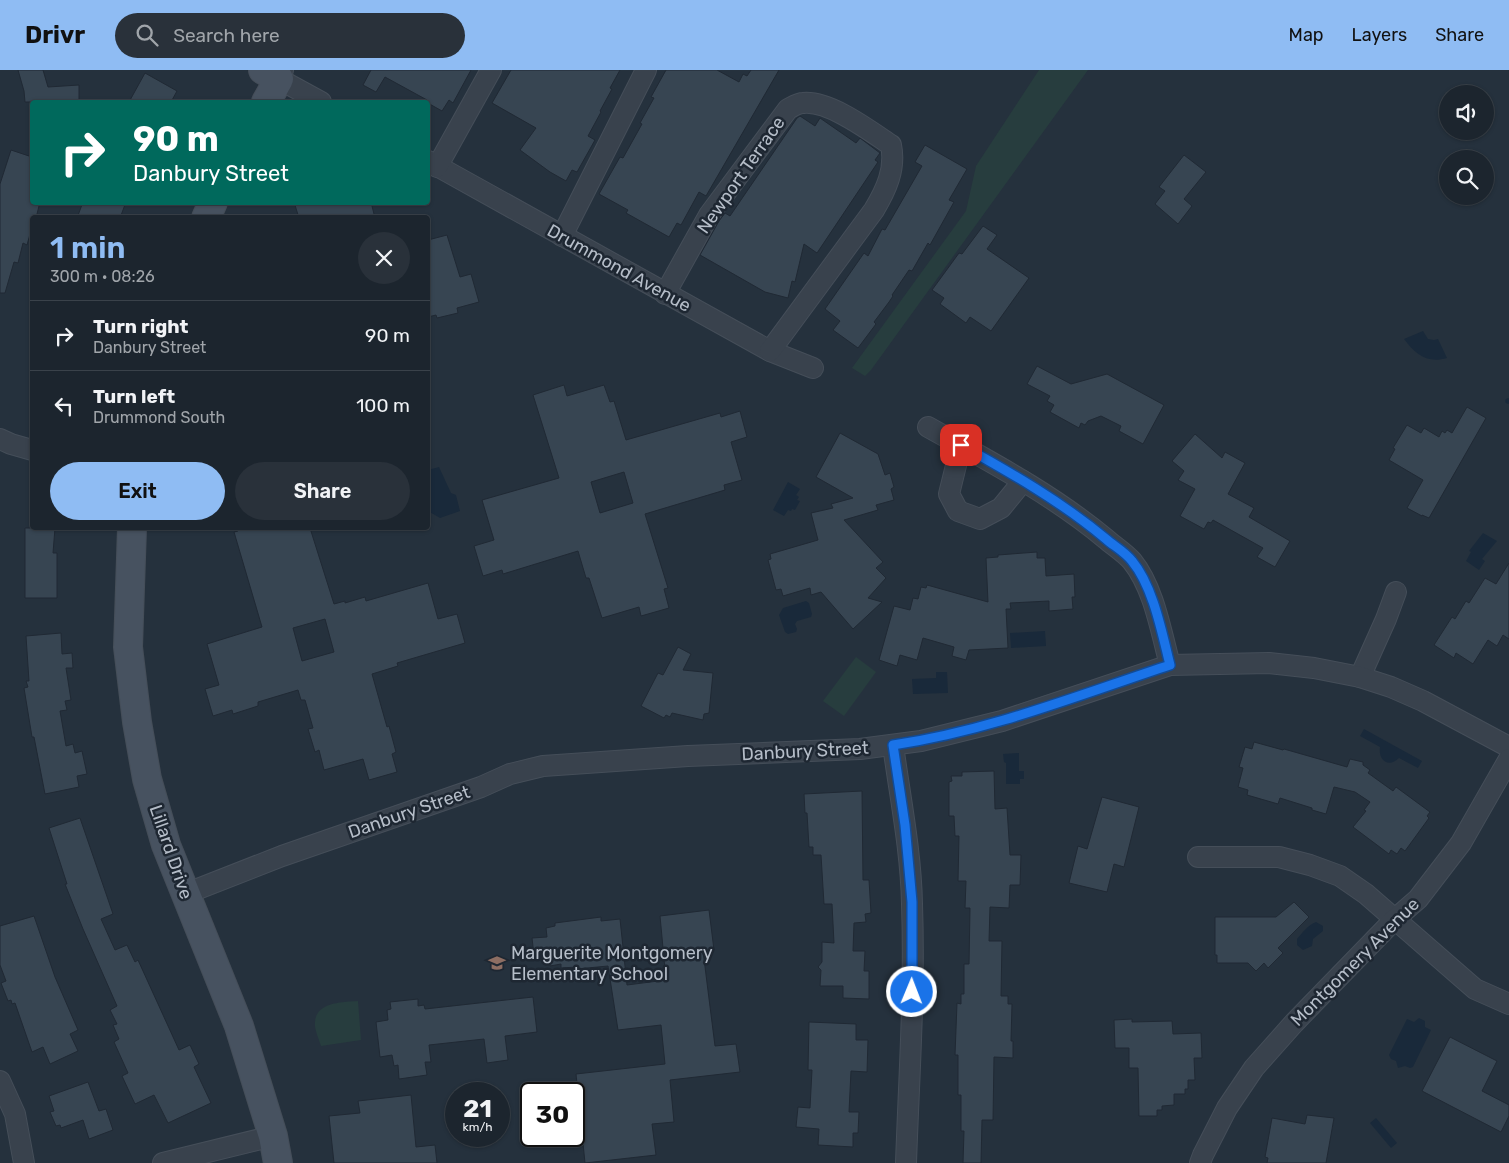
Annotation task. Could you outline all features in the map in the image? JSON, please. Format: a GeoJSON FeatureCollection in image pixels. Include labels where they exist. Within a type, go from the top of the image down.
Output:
{"type":"FeatureCollection","features":[{"type":"Feature","properties":{"kind":"street"},"geometry":{"type":"LineString","coordinates":[[432,164],[491,70]]}},
{"type":"Feature","properties":{"kind":"street"},"geometry":{"type":"LineString","coordinates":[[562,236],[646,70]]}},
{"type":"Feature","properties":{"kind":"street"},"geometry":{"type":"LineString","coordinates":[[267,100],[275,73],[318,100]]}},
{"type":"Feature","properties":{"kind":"street","name":"Newport Terrace"},"geometry":{"type":"LineString","coordinates":[[665,294],[709,215],[788,109],[802,103],[817,104],[842,114],[891,145],[894,157],[892,171],[884,194],[874,210],[770,351]]}},
{"type":"Feature","properties":{"kind":"street","name":"Drummond Avenue"},"geometry":{"type":"LineString","coordinates":[[432,164],[770,351],[813,368]]}},
{"type":"Feature","properties":{"kind":"street"},"geometry":{"type":"LineString","coordinates":[[928,427],[1023,481],[1086,522],[1132,561],[1145,584],[1156,610],[1170,665]]}},
{"type":"Feature","properties":{"kind":"street"},"geometry":{"type":"LineString","coordinates":[[0,439],[30,449]]}},
{"type":"Feature","properties":{"kind":"street"},"geometry":{"type":"LineString","coordinates":[[961,445],[949,494],[958,511],[980,519],[1001,508],[1023,481]]}},
{"type":"Feature","properties":{"kind":"street","name":"Lillard Drive"},"geometry":{"type":"LineString","coordinates":[[132,530],[128,646],[137,722],[147,779],[166,845],[239,1026],[273,1136],[278,1163]]}},
{"type":"Feature","properties":{"kind":"street"},"geometry":{"type":"LineString","coordinates":[[1360,677],[1396,592]]}},
{"type":"Feature","properties":{"kind":"street","name":"Danbury Street"},"geometry":{"type":"LineString","coordinates":[[185,894],[282,856],[481,787],[510,774],[543,766],[688,756],[860,749],[893,745],[942,737],[994,723],[1170,665],[1270,663],[1314,668],[1360,677],[1424,700],[1509,747]]}},
{"type":"Feature","properties":{"kind":"street"},"geometry":{"type":"LineString","coordinates":[[893,745],[905,825],[912,902],[912,974],[906,1163]]}},
{"type":"Feature","properties":{"kind":"street","name":"Montgomery Avenue"},"geometry":{"type":"LineString","coordinates":[[1200,1163],[1227,1108],[1254,1068],[1294,1023],[1395,919],[1418,899],[1461,843],[1509,759]]}},
{"type":"Feature","properties":{"kind":"street"},"geometry":{"type":"LineString","coordinates":[[1198,857],[1279,857],[1310,864],[1340,876],[1366,894],[1475,989],[1509,1004]]}},
{"type":"Feature","properties":{"kind":"street"},"geometry":{"type":"LineString","coordinates":[[0,1081],[15,1114],[24,1163]]}},
{"type":"Feature","properties":{"kind":"street"},"geometry":{"type":"LineString","coordinates":[[163,1163],[273,1136]]}},
{"type":"Feature","properties":{"kind":"green space"},"geometry":{"type":"Polygon","coordinates":[[[1039,70],[1088,70],[865,376],[852,368],[966,211],[976,166],[1039,70]]]}},
{"type":"Feature","properties":{"kind":"green space"},"geometry":{"type":"Polygon","coordinates":[[[856,657],[876,672],[844,716],[823,701],[856,657]]]}},
{"type":"Feature","properties":{"kind":"green space"},"geometry":{"type":"Polygon","coordinates":[[[358,1001],[361,1040],[321,1046],[315,1025],[320,1010],[331,1004],[358,1001]]]}},
{"type":"Feature","properties":{"kind":"water"},"geometry":{"type":"Polygon","coordinates":[[[1423,331],[1428,339],[1438,339],[1447,358],[1440,360],[1428,359],[1417,353],[1404,339],[1423,331]]]}},
{"type":"Feature","properties":{"kind":"water"},"geometry":{"type":"Polygon","coordinates":[[[439,467],[451,493],[456,495],[460,511],[440,518],[430,512],[430,469],[439,467]]]}},
{"type":"Feature","properties":{"kind":"water"},"geometry":{"type":"Polygon","coordinates":[[[788,482],[800,489],[796,495],[799,497],[797,500],[800,501],[795,510],[788,510],[784,516],[773,510],[788,482]]]}},
{"type":"Feature","properties":{"kind":"water"},"geometry":{"type":"Polygon","coordinates":[[[1483,533],[1497,541],[1482,559],[1485,561],[1479,570],[1466,561],[1471,552],[1469,551],[1483,533]]]}},
{"type":"Feature","properties":{"kind":"water"},"geometry":{"type":"Polygon","coordinates":[[[806,601],[809,603],[811,617],[797,621],[795,624],[796,632],[788,634],[785,632],[779,615],[783,608],[806,601]]]}},
{"type":"Feature","properties":{"kind":"water"},"geometry":{"type":"Polygon","coordinates":[[[1045,631],[1046,646],[1011,648],[1010,633],[1045,631]]]}},
{"type":"Feature","properties":{"kind":"water"},"geometry":{"type":"Polygon","coordinates":[[[936,672],[947,672],[948,693],[913,694],[912,679],[936,678],[936,672]]]}},
{"type":"Feature","properties":{"kind":"water"},"geometry":{"type":"Polygon","coordinates":[[[1364,729],[1422,761],[1418,768],[1399,758],[1392,762],[1385,762],[1381,756],[1380,747],[1360,736],[1364,729]]]}},
{"type":"Feature","properties":{"kind":"water"},"geometry":{"type":"Polygon","coordinates":[[[1019,753],[1019,771],[1024,771],[1024,779],[1020,779],[1020,784],[1006,784],[1006,763],[1004,762],[1003,754],[1019,753]]]}},
{"type":"Feature","properties":{"kind":"water"},"geometry":{"type":"Polygon","coordinates":[[[1316,922],[1323,926],[1323,931],[1313,939],[1312,946],[1303,950],[1297,945],[1297,939],[1308,927],[1316,922]]]}},
{"type":"Feature","properties":{"kind":"water"},"geometry":{"type":"Polygon","coordinates":[[[1419,1018],[1425,1021],[1425,1027],[1431,1030],[1413,1067],[1405,1066],[1398,1068],[1396,1061],[1391,1059],[1389,1055],[1407,1019],[1414,1022],[1419,1018]]]}},
{"type":"Feature","properties":{"kind":"water"},"geometry":{"type":"Polygon","coordinates":[[[1376,1118],[1397,1143],[1391,1148],[1370,1123],[1376,1118]]]}},
{"type":"Feature","properties":{"kind":"building"},"geometry":{"type":"Polygon","coordinates":[[[18,70],[43,70],[48,87],[79,85],[79,100],[30,100],[30,102],[25,102],[18,70]]]}},
{"type":"Feature","properties":{"kind":"building"},"geometry":{"type":"Polygon","coordinates":[[[371,70],[471,70],[453,103],[449,100],[442,111],[430,104],[430,100],[385,77],[376,92],[363,85],[371,70]]]}},
{"type":"Feature","properties":{"kind":"building"},"geometry":{"type":"Polygon","coordinates":[[[511,70],[620,70],[588,136],[595,140],[577,172],[572,170],[566,181],[520,150],[536,128],[492,103],[511,70]]]}},
{"type":"Feature","properties":{"kind":"building"},"geometry":{"type":"Polygon","coordinates":[[[666,70],[717,70],[739,82],[743,74],[747,76],[751,70],[779,70],[706,196],[699,192],[681,225],[677,223],[669,237],[626,213],[628,210],[599,194],[620,157],[623,158],[642,124],[640,123],[654,98],[651,97],[666,70]]]}},
{"type":"Feature","properties":{"kind":"building"},"geometry":{"type":"Polygon","coordinates":[[[145,73],[177,91],[172,100],[130,100],[145,73]]]}},
{"type":"Feature","properties":{"kind":"building"},"geometry":{"type":"Polygon","coordinates":[[[800,116],[815,126],[820,118],[856,143],[860,138],[880,153],[875,160],[878,162],[817,253],[804,244],[795,282],[792,281],[788,298],[765,292],[700,255],[719,221],[725,213],[730,216],[800,116]]]}},
{"type":"Feature","properties":{"kind":"building"},"geometry":{"type":"Polygon","coordinates":[[[925,145],[967,169],[949,200],[954,202],[930,245],[928,243],[912,271],[909,270],[874,322],[876,324],[858,348],[833,330],[840,321],[825,309],[864,253],[868,256],[882,229],[885,230],[922,166],[915,162],[925,145]]]}},
{"type":"Feature","properties":{"kind":"building"},"geometry":{"type":"Polygon","coordinates":[[[11,150],[30,156],[30,205],[39,205],[37,215],[30,215],[30,234],[27,245],[23,243],[18,263],[14,262],[5,293],[0,293],[0,184],[11,150]]]}},
{"type":"Feature","properties":{"kind":"building"},"geometry":{"type":"Polygon","coordinates":[[[1184,155],[1206,172],[1184,199],[1192,206],[1178,224],[1155,204],[1165,191],[1159,187],[1184,155]]]}},
{"type":"Feature","properties":{"kind":"building"},"geometry":{"type":"Polygon","coordinates":[[[82,205],[125,205],[121,215],[78,215],[82,205]]]}},
{"type":"Feature","properties":{"kind":"building"},"geometry":{"type":"Polygon","coordinates":[[[295,205],[372,205],[374,215],[298,215],[295,205]]]}},
{"type":"Feature","properties":{"kind":"building"},"geometry":{"type":"Polygon","coordinates":[[[983,226],[997,235],[987,249],[1029,278],[991,331],[970,317],[966,323],[940,304],[944,298],[932,290],[959,253],[962,254],[983,226]]]}},
{"type":"Feature","properties":{"kind":"building"},"geometry":{"type":"Polygon","coordinates":[[[447,235],[460,277],[471,274],[479,302],[457,308],[458,313],[437,318],[436,315],[430,316],[430,239],[447,235]]]}},
{"type":"Feature","properties":{"kind":"building"},"geometry":{"type":"Polygon","coordinates":[[[1037,366],[1071,384],[1107,374],[1164,405],[1143,444],[1119,431],[1121,426],[1101,416],[1088,421],[1085,425],[1081,423],[1079,428],[1050,412],[1054,405],[1047,401],[1050,396],[1027,384],[1037,366]]]}},
{"type":"Feature","properties":{"kind":"building"},"geometry":{"type":"Polygon","coordinates":[[[564,385],[567,396],[604,385],[610,402],[614,401],[626,440],[720,413],[721,417],[740,411],[747,437],[731,442],[742,480],[724,485],[725,490],[645,514],[668,588],[664,589],[669,608],[641,616],[639,607],[602,618],[589,578],[586,578],[578,551],[503,574],[502,570],[483,576],[474,546],[494,540],[482,500],[559,478],[533,395],[564,385]],[[624,472],[591,482],[600,513],[633,503],[624,472]]]}},
{"type":"Feature","properties":{"kind":"building"},"geometry":{"type":"Polygon","coordinates":[[[1467,407],[1486,418],[1429,518],[1422,516],[1407,508],[1423,480],[1389,460],[1395,449],[1393,448],[1407,425],[1421,433],[1424,428],[1439,437],[1442,431],[1445,433],[1447,430],[1452,433],[1467,407]]]}},
{"type":"Feature","properties":{"kind":"building"},"geometry":{"type":"Polygon","coordinates":[[[840,433],[878,454],[885,475],[890,473],[894,487],[891,489],[894,500],[876,505],[878,510],[844,520],[883,562],[876,568],[886,578],[868,598],[882,602],[853,629],[821,592],[811,595],[810,588],[783,596],[781,589],[776,590],[768,560],[771,559],[770,554],[818,540],[811,513],[833,508],[831,504],[853,498],[816,477],[840,433]]]}},
{"type":"Feature","properties":{"kind":"building"},"geometry":{"type":"Polygon","coordinates":[[[1195,434],[1222,458],[1225,452],[1245,463],[1228,494],[1254,508],[1249,517],[1290,541],[1275,567],[1257,557],[1263,548],[1213,520],[1211,523],[1208,522],[1204,529],[1180,516],[1195,489],[1178,480],[1184,471],[1172,461],[1195,434]]]}},
{"type":"Feature","properties":{"kind":"building"},"geometry":{"type":"Polygon","coordinates":[[[25,528],[30,528],[30,530],[55,530],[53,553],[57,553],[57,598],[25,598],[25,528]]]}},
{"type":"Feature","properties":{"kind":"building"},"geometry":{"type":"Polygon","coordinates":[[[238,530],[311,530],[334,604],[365,597],[366,601],[428,583],[438,619],[457,614],[465,643],[397,663],[398,666],[372,674],[396,752],[392,754],[397,772],[369,780],[363,759],[324,770],[319,750],[315,752],[308,729],[313,728],[305,700],[301,700],[298,690],[258,702],[258,706],[233,714],[232,710],[213,716],[205,689],[219,685],[207,644],[262,627],[234,532],[238,530]],[[325,619],[293,628],[302,661],[334,652],[325,619]]]}},
{"type":"Feature","properties":{"kind":"building"},"geometry":{"type":"Polygon","coordinates":[[[1037,552],[1037,558],[1045,558],[1046,576],[1074,574],[1075,597],[1072,597],[1073,609],[1049,611],[1049,601],[1010,603],[1011,609],[1006,609],[1008,648],[969,650],[966,660],[952,656],[954,647],[923,638],[917,660],[900,655],[897,666],[879,660],[894,606],[910,610],[913,598],[918,599],[921,587],[926,588],[927,585],[988,602],[986,558],[998,557],[998,555],[1037,552]]]}},
{"type":"Feature","properties":{"kind":"building"},"geometry":{"type":"Polygon","coordinates":[[[1509,563],[1509,639],[1503,635],[1497,646],[1488,640],[1473,664],[1456,653],[1454,658],[1434,645],[1452,617],[1455,619],[1466,601],[1469,603],[1485,578],[1496,584],[1509,563]]]}},
{"type":"Feature","properties":{"kind":"building"},"geometry":{"type":"Polygon","coordinates":[[[61,633],[62,654],[72,653],[73,668],[66,668],[71,700],[65,701],[67,710],[60,711],[66,746],[73,744],[75,753],[82,751],[87,774],[77,776],[79,787],[45,794],[34,737],[32,737],[24,688],[28,687],[26,681],[29,681],[26,636],[61,633]]]}},
{"type":"Feature","properties":{"kind":"building"},"geometry":{"type":"Polygon","coordinates":[[[678,647],[691,654],[683,670],[713,673],[709,713],[704,714],[703,720],[672,713],[670,717],[666,715],[664,718],[641,706],[658,673],[663,675],[678,647]]]}},
{"type":"Feature","properties":{"kind":"building"},"geometry":{"type":"Polygon","coordinates":[[[1254,742],[1347,767],[1350,759],[1363,762],[1363,765],[1370,770],[1368,773],[1393,791],[1396,787],[1430,812],[1427,816],[1429,818],[1405,851],[1401,848],[1397,854],[1391,850],[1389,854],[1353,827],[1366,811],[1364,810],[1370,802],[1355,792],[1334,787],[1326,814],[1280,798],[1278,804],[1247,795],[1248,790],[1238,787],[1243,768],[1239,767],[1245,747],[1252,749],[1254,742]]]}},
{"type":"Feature","properties":{"kind":"building"},"geometry":{"type":"Polygon","coordinates":[[[994,771],[995,809],[1007,808],[1010,855],[1021,855],[1020,885],[1010,885],[1009,908],[990,907],[989,941],[1002,941],[1001,996],[1008,996],[1008,1004],[1012,1004],[1011,1041],[1013,1041],[1013,1058],[994,1057],[993,1120],[982,1120],[981,1163],[963,1163],[964,1131],[961,1131],[961,1095],[958,1095],[958,1055],[955,1055],[957,1003],[961,1004],[961,994],[964,994],[964,964],[969,964],[970,908],[965,908],[966,881],[958,881],[959,836],[955,836],[954,816],[949,816],[949,782],[952,781],[951,776],[962,776],[962,772],[994,771]]]}},
{"type":"Feature","properties":{"kind":"building"},"geometry":{"type":"Polygon","coordinates":[[[862,791],[863,880],[869,880],[871,913],[865,914],[866,922],[854,923],[853,951],[865,951],[864,971],[869,971],[869,999],[843,998],[843,986],[820,986],[821,970],[818,967],[822,962],[822,942],[834,943],[832,904],[824,904],[821,855],[813,855],[813,847],[809,847],[804,794],[862,791]]]}},
{"type":"Feature","properties":{"kind":"building"},"geometry":{"type":"Polygon","coordinates":[[[1102,797],[1139,807],[1124,867],[1114,864],[1107,892],[1069,883],[1078,846],[1087,849],[1102,797]]]}},
{"type":"Feature","properties":{"kind":"building"},"geometry":{"type":"Polygon","coordinates":[[[80,818],[113,914],[101,919],[115,950],[127,945],[135,962],[138,960],[179,1050],[190,1045],[199,1064],[194,1067],[211,1103],[168,1123],[154,1095],[135,1104],[122,1076],[128,1073],[114,1042],[119,1039],[113,1025],[117,1024],[110,1010],[117,1006],[65,884],[67,884],[49,828],[80,818]]]}},
{"type":"Feature","properties":{"kind":"building"},"geometry":{"type":"Polygon","coordinates":[[[1294,902],[1309,917],[1278,948],[1283,953],[1268,968],[1264,963],[1256,971],[1248,963],[1217,963],[1217,955],[1215,955],[1215,917],[1276,917],[1294,902]]]}},
{"type":"Feature","properties":{"kind":"building"},"geometry":{"type":"Polygon","coordinates":[[[709,910],[714,950],[703,951],[715,1046],[736,1044],[740,1072],[670,1080],[674,1122],[652,1124],[656,1155],[585,1163],[583,1147],[585,1147],[585,1082],[577,1082],[576,1074],[665,1064],[661,1025],[618,1030],[608,966],[577,969],[577,967],[561,968],[561,964],[550,966],[549,954],[534,955],[532,938],[547,937],[546,928],[555,926],[555,923],[601,917],[601,921],[620,919],[627,985],[666,980],[660,916],[709,910]]]}},
{"type":"Feature","properties":{"kind":"building"},"geometry":{"type":"Polygon","coordinates":[[[34,916],[55,977],[78,1030],[70,1034],[78,1051],[50,1064],[43,1047],[32,1052],[15,1003],[12,1004],[11,1000],[8,1001],[1,983],[6,981],[0,965],[0,926],[34,916]]]}},
{"type":"Feature","properties":{"kind":"building"},"geometry":{"type":"Polygon","coordinates":[[[533,997],[537,1032],[505,1036],[508,1060],[487,1063],[484,1039],[429,1045],[431,1062],[425,1062],[427,1075],[399,1079],[398,1065],[394,1066],[392,1055],[380,1057],[376,1022],[388,1020],[387,1010],[391,1009],[390,1002],[418,999],[418,1006],[424,1005],[425,1009],[533,997]]]}},
{"type":"Feature","properties":{"kind":"building"},"geometry":{"type":"Polygon","coordinates":[[[1132,1019],[1132,1022],[1172,1021],[1173,1034],[1201,1033],[1202,1058],[1194,1058],[1195,1080],[1188,1080],[1188,1089],[1185,1089],[1185,1094],[1174,1094],[1174,1105],[1162,1106],[1162,1110],[1157,1110],[1157,1116],[1139,1116],[1138,1068],[1129,1068],[1129,1048],[1115,1048],[1114,1020],[1132,1019]]]}},
{"type":"Feature","properties":{"kind":"building"},"geometry":{"type":"Polygon","coordinates":[[[809,1022],[856,1024],[856,1040],[868,1040],[867,1072],[851,1071],[849,1112],[859,1112],[858,1133],[853,1133],[853,1147],[818,1145],[819,1129],[796,1127],[798,1107],[810,1108],[812,1070],[808,1070],[809,1022]]]}},
{"type":"Feature","properties":{"kind":"building"},"geometry":{"type":"Polygon","coordinates":[[[1450,1037],[1497,1061],[1482,1091],[1509,1105],[1509,1116],[1501,1132],[1422,1091],[1450,1037]]]}},
{"type":"Feature","properties":{"kind":"building"},"geometry":{"type":"Polygon","coordinates":[[[88,1082],[99,1111],[106,1109],[113,1130],[89,1139],[83,1120],[61,1128],[60,1125],[56,1126],[50,1112],[54,1111],[49,1096],[88,1082]]]}},
{"type":"Feature","properties":{"kind":"building"},"geometry":{"type":"Polygon","coordinates":[[[411,1095],[416,1147],[435,1145],[437,1163],[334,1163],[329,1116],[360,1113],[358,1101],[411,1095]]]}},
{"type":"Feature","properties":{"kind":"building"},"geometry":{"type":"Polygon","coordinates":[[[1307,1115],[1334,1118],[1326,1163],[1267,1163],[1268,1158],[1265,1157],[1272,1118],[1305,1124],[1307,1115]]]}},
{"type":"Feature","properties":{"kind":"place","name":"Marguerite Montgomery Elementary School"},"geometry":{"type":"Point","coordinates":[497,963]}},
{"type":"Feature","properties":{"kind":"route"},"geometry":{"type":"LineString","coordinates":[[912,992],[912,902],[905,825],[893,745],[942,737],[978,728],[1170,665],[1156,610],[1145,584],[1132,561],[1086,522],[1023,481],[961,445]]}}]}
